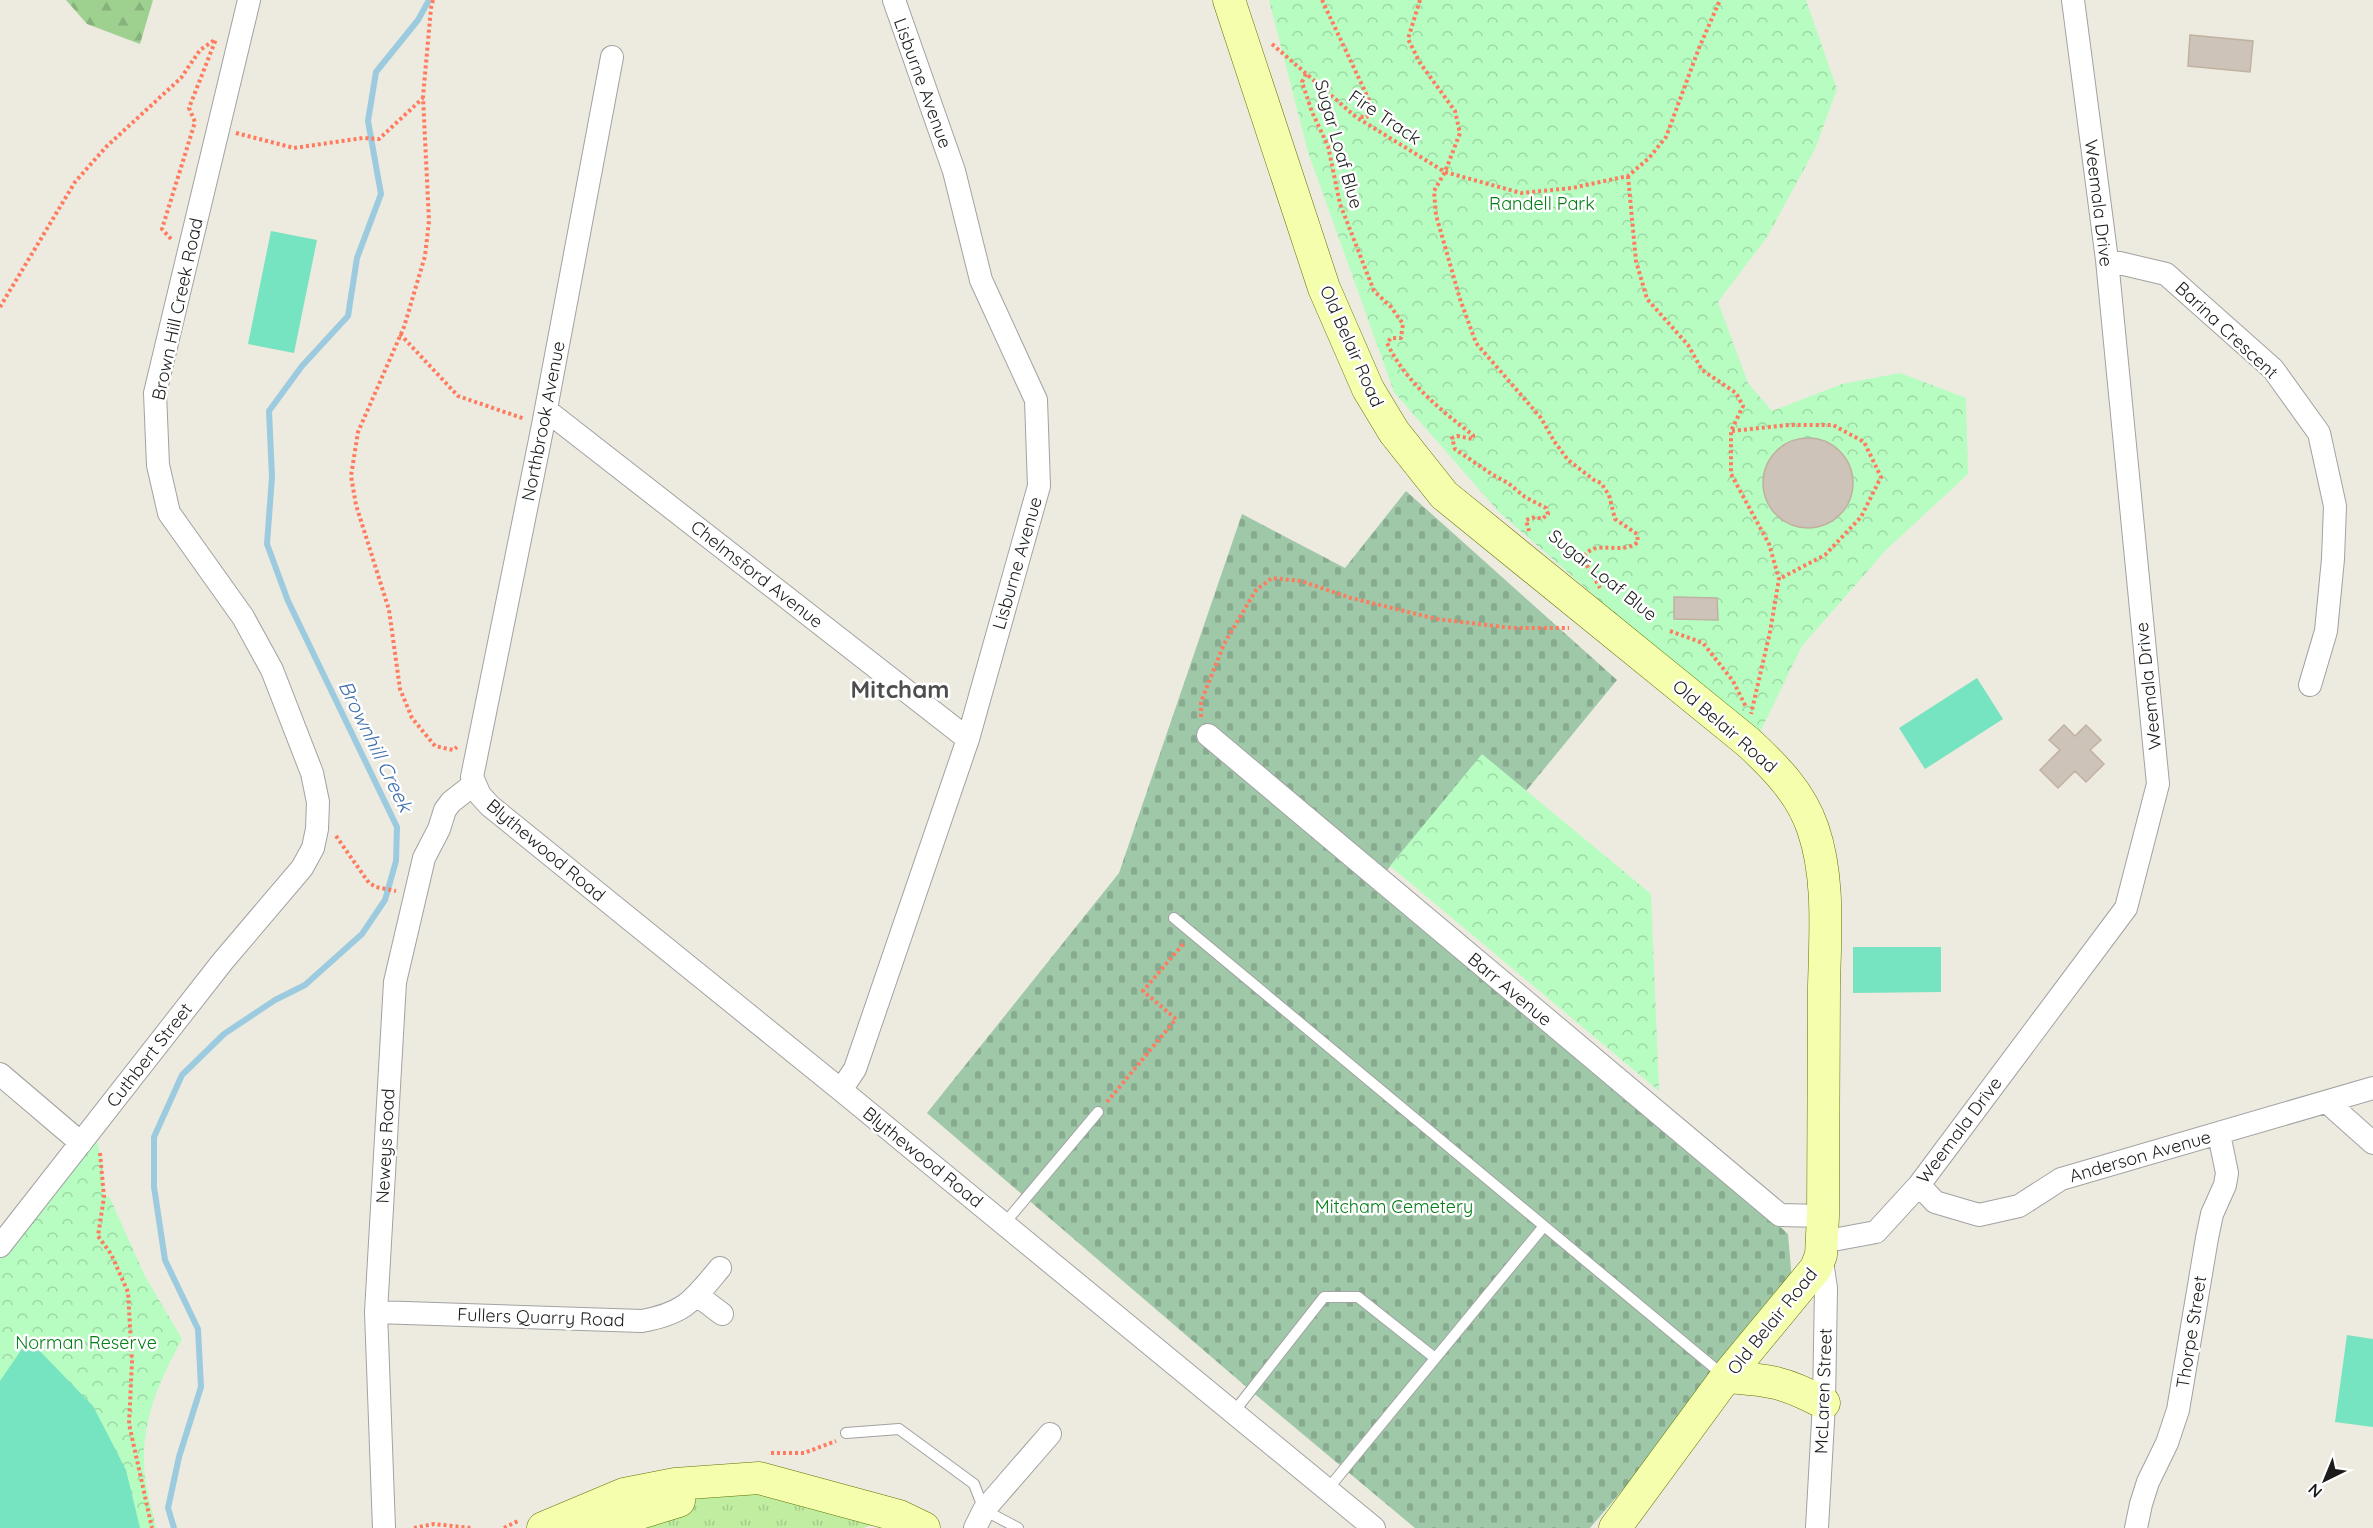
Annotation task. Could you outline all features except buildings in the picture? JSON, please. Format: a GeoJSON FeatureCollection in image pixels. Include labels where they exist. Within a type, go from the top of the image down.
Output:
{"type":"FeatureCollection","features":[{"type":"Feature","properties":{"kind":"main road","name":"Old Belair Road"},"geometry":{"type":"LineString","coordinates":[[1229,0],[1324,288],[1368,389],[1394,432],[1444,495],[1748,742],[1781,773],[1799,798],[1813,828],[1823,868],[1824,936],[1822,1238],[1812,1274],[1726,1377],[1615,1528]]}},
{"type":"Feature","properties":{"kind":"main road"},"geometry":{"type":"LineString","coordinates":[[1726,1377],[1764,1379],[1784,1383],[1824,1403]]}},
{"type":"Feature","properties":{"kind":"main road"},"geometry":{"type":"LineString","coordinates":[[543,1528],[610,1519],[681,1501],[753,1493],[808,1491],[899,1516],[924,1528]]}},
{"type":"Feature","properties":{"kind":"street","name":"Brown Hill Creek Road"},"geometry":{"type":"LineString","coordinates":[[249,0],[155,393],[158,465],[169,513],[243,617],[272,670],[312,773],[318,802],[317,829],[313,848],[302,868]]}},
{"type":"Feature","properties":{"kind":"street","name":"Lisburne Avenue"},"geometry":{"type":"LineString","coordinates":[[841,1090],[855,1069],[968,739],[1039,486],[1036,400],[981,280],[954,171],[894,0]]}},
{"type":"Feature","properties":{"kind":"street","name":"Weemala Drive"},"geometry":{"type":"LineString","coordinates":[[1822,1238],[1876,1232],[1919,1185],[2126,908],[2158,784],[2107,260],[2073,0]]}},
{"type":"Feature","properties":{"kind":"street","name":"Northbrook Avenue"},"geometry":{"type":"LineString","coordinates":[[474,784],[472,777],[544,417],[612,57]]}},
{"type":"Feature","properties":{"kind":"street","name":"Barina Crescent"},"geometry":{"type":"LineString","coordinates":[[2107,260],[2166,274],[2273,369],[2319,433],[2335,506],[2333,559],[2326,631],[2310,685]]}},
{"type":"Feature","properties":{"kind":"street","name":"Chelmsford Avenue"},"geometry":{"type":"LineString","coordinates":[[544,417],[968,739]]}},
{"type":"Feature","properties":{"kind":"street","name":"Barr Avenue"},"geometry":{"type":"LineString","coordinates":[[1208,735],[1780,1215],[1822,1238]]}},
{"type":"Feature","properties":{"kind":"street","name":"Blythewood Road"},"geometry":{"type":"LineString","coordinates":[[474,784],[490,806],[1004,1224],[1327,1490],[1364,1525]]}},
{"type":"Feature","properties":{"kind":"street","name":"Neweys Road"},"geometry":{"type":"LineString","coordinates":[[384,1528],[376,1312],[395,982],[424,858],[439,829],[445,810],[451,802],[474,784]]}},
{"type":"Feature","properties":{"kind":"street","name":"Cuthbert Street"},"geometry":{"type":"LineString","coordinates":[[0,1246],[223,961],[302,868]]}},
{"type":"Feature","properties":{"kind":"street"},"geometry":{"type":"LineString","coordinates":[[0,1074],[85,1137]]}},
{"type":"Feature","properties":{"kind":"street","name":"Anderson Avenue"},"geometry":{"type":"LineString","coordinates":[[1919,1185],[1935,1202],[1979,1215],[2019,1206],[2061,1179],[2373,1088]]}},
{"type":"Feature","properties":{"kind":"street"},"geometry":{"type":"LineString","coordinates":[[2327,1102],[2373,1143]]}},
{"type":"Feature","properties":{"kind":"street","name":"Thorpe Street"},"geometry":{"type":"LineString","coordinates":[[2136,1528],[2140,1504],[2167,1443],[2178,1410],[2207,1238],[2212,1214],[2227,1173],[2219,1134]]}},
{"type":"Feature","properties":{"kind":"street","name":"McLaren Street"},"geometry":{"type":"LineString","coordinates":[[1818,1528],[1824,1403],[1826,1288],[1822,1238]]}},
{"type":"Feature","properties":{"kind":"street","name":"Fullers Quarry Road"},"geometry":{"type":"LineString","coordinates":[[376,1312],[642,1321],[681,1310],[698,1295],[720,1268]]}},
{"type":"Feature","properties":{"kind":"street"},"geometry":{"type":"LineString","coordinates":[[698,1295],[722,1314]]}},
{"type":"Feature","properties":{"kind":"street"},"geometry":{"type":"LineString","coordinates":[[979,1519],[1050,1434]]}},
{"type":"Feature","properties":{"kind":"lane"},"geometry":{"type":"LineString","coordinates":[[1173,918],[1726,1377]]}},
{"type":"Feature","properties":{"kind":"lane"},"geometry":{"type":"LineString","coordinates":[[1004,1224],[1098,1112]]}},
{"type":"Feature","properties":{"kind":"lane"},"geometry":{"type":"LineString","coordinates":[[1327,1490],[1544,1226]]}},
{"type":"Feature","properties":{"kind":"lane"},"geometry":{"type":"LineString","coordinates":[[1233,1413],[1324,1297],[1358,1297],[1435,1358]]}},
{"type":"Feature","properties":{"kind":"lane"},"geometry":{"type":"LineString","coordinates":[[846,1433],[899,1429],[974,1484],[979,1519],[1018,1528]]}},
{"type":"Feature","properties":{"kind":"path"},"geometry":{"type":"LineString","coordinates":[[434,0],[431,8],[423,97],[429,221],[425,256],[400,334],[358,432],[351,476],[356,505],[389,610],[400,689],[412,718],[435,746],[453,750],[481,734]]}},
{"type":"Feature","properties":{"kind":"path","name":"Sugar Loaf Blue"},"geometry":{"type":"LineString","coordinates":[[1323,0],[1371,104],[1367,117],[1356,117]]}},
{"type":"Feature","properties":{"kind":"path"},"geometry":{"type":"LineString","coordinates":[[1420,0],[1408,39],[1420,63],[1455,111],[1460,133],[1445,172]]}},
{"type":"Feature","properties":{"kind":"path"},"geometry":{"type":"LineString","coordinates":[[1720,0],[1699,48],[1666,137],[1649,158],[1628,176],[1636,261],[1647,299],[1688,345],[1702,370],[1736,393],[1743,406],[1731,431],[1731,474],[1769,544],[1779,579],[1770,632],[1750,716]]}},
{"type":"Feature","properties":{"kind":"path"},"geometry":{"type":"LineString","coordinates":[[0,307],[75,182],[106,147],[181,78],[200,50],[216,39],[189,108],[195,122],[162,229],[187,257]]}},
{"type":"Feature","properties":{"kind":"path","name":"Fire Track"},"geometry":{"type":"LineString","coordinates":[[1266,39],[1356,117],[1445,172],[1521,193],[1572,188],[1628,176]]}},
{"type":"Feature","properties":{"kind":"path","name":"Sugar Loaf Blue"},"geometry":{"type":"LineString","coordinates":[[1306,74],[1302,82],[1312,112],[1328,146],[1340,204],[1374,291],[1391,307],[1403,324],[1401,338],[1391,338],[1387,344],[1407,376],[1442,411],[1473,435],[1473,439],[1457,436],[1452,438],[1455,449],[1508,483],[1525,497],[1546,508],[1548,514],[1542,519],[1534,517],[1526,520],[1528,530],[1534,535]]}},
{"type":"Feature","properties":{"kind":"path"},"geometry":{"type":"LineString","coordinates":[[218,129],[294,147],[363,138],[379,139],[423,97]]}},
{"type":"Feature","properties":{"kind":"path","name":"Sugar Loaf Blue"},"geometry":{"type":"LineString","coordinates":[[1445,172],[1434,191],[1436,214],[1460,299],[1476,344],[1540,417],[1568,460],[1600,483],[1609,495],[1615,519],[1637,534],[1638,542],[1633,546],[1623,549],[1596,547],[1585,555],[1586,564],[1600,590],[1584,575]]}},
{"type":"Feature","properties":{"kind":"path"},"geometry":{"type":"LineString","coordinates":[[400,334],[458,396],[544,417]]}},
{"type":"Feature","properties":{"kind":"path"},"geometry":{"type":"LineString","coordinates":[[1731,431],[1788,425],[1833,425],[1864,442],[1881,477],[1861,517],[1825,555],[1779,579]]}},
{"type":"Feature","properties":{"kind":"path"},"geometry":{"type":"LineString","coordinates":[[1208,735],[1201,717],[1201,702],[1224,644],[1256,590],[1272,578],[1301,581],[1351,598],[1437,619],[1512,628],[1608,628]]}},
{"type":"Feature","properties":{"kind":"path"},"geometry":{"type":"LineString","coordinates":[[1670,631],[1703,644],[1733,681],[1750,716]]}},
{"type":"Feature","properties":{"kind":"path"},"geometry":{"type":"LineString","coordinates":[[1742,710],[1750,716]]}},
{"type":"Feature","properties":{"kind":"path"},"geometry":{"type":"LineString","coordinates":[[317,829],[330,830],[335,835],[369,882],[376,887],[397,892]]}},
{"type":"Feature","properties":{"kind":"path"},"geometry":{"type":"LineString","coordinates":[[1098,1112],[1176,1019],[1143,991],[1192,933]]}},
{"type":"Feature","properties":{"kind":"path"},"geometry":{"type":"LineString","coordinates":[[85,1137],[96,1137],[102,1162],[103,1209],[98,1236],[111,1254],[128,1292],[132,1362],[129,1424],[152,1528]]}},
{"type":"Feature","properties":{"kind":"path"},"geometry":{"type":"LineString","coordinates":[[414,1528],[434,1524],[471,1528]]}},
{"type":"Feature","properties":{"kind":"green space"},"geometry":{"type":"Polygon","coordinates":[[[66,0],[153,0],[140,44],[87,24],[66,0]]]}},
{"type":"Feature","properties":{"kind":"green space","name":"Randell Park"},"geometry":{"type":"Polygon","coordinates":[[[1269,0],[1806,0],[1837,89],[1815,149],[1767,237],[1718,302],[1748,383],[1772,411],[1842,384],[1900,373],[1966,398],[1968,474],[1886,550],[1802,646],[1760,732],[1656,650],[1498,511],[1394,392],[1308,152],[1269,0]]]}},
{"type":"Feature","properties":{"kind":"green space"},"geometry":{"type":"Polygon","coordinates":[[[271,231],[317,240],[294,353],[248,344],[271,231]]]}},
{"type":"Feature","properties":{"kind":"green space","name":"Mitcham Cemetery"},"geometry":{"type":"Polygon","coordinates":[[[1406,491],[1617,680],[1526,791],[1482,755],[1375,885],[1788,1234],[1792,1281],[1720,1376],[1590,1528],[1415,1528],[927,1113],[1119,873],[1242,514],[1345,568],[1406,491]]]}},
{"type":"Feature","properties":{"kind":"green space"},"geometry":{"type":"Polygon","coordinates":[[[1977,678],[2003,719],[1925,769],[1899,728],[1977,678]]]}},
{"type":"Feature","properties":{"kind":"green space"},"geometry":{"type":"Polygon","coordinates":[[[1482,754],[1651,894],[1659,1091],[1390,866],[1482,754]]]}},
{"type":"Feature","properties":{"kind":"green space"},"geometry":{"type":"Polygon","coordinates":[[[1853,947],[1941,947],[1941,992],[1853,993],[1853,947]]]}},
{"type":"Feature","properties":{"kind":"green space","name":"Norman Reserve"},"geometry":{"type":"Polygon","coordinates":[[[96,1137],[102,1162],[104,1197],[109,1196],[145,1276],[182,1339],[154,1399],[146,1430],[144,1471],[156,1528],[0,1528],[0,1246],[96,1137]]]}},
{"type":"Feature","properties":{"kind":"green space"},"geometry":{"type":"Polygon","coordinates":[[[2347,1335],[2373,1339],[2373,1427],[2335,1422],[2347,1335]]]}},
{"type":"Feature","properties":{"kind":"green space"},"geometry":{"type":"Polygon","coordinates":[[[26,1343],[33,1344],[93,1406],[126,1470],[140,1528],[0,1528],[0,1381],[26,1343]]]}},
{"type":"Feature","properties":{"kind":"green space"},"geometry":{"type":"Polygon","coordinates":[[[759,1478],[899,1516],[863,1528],[617,1528],[624,1494],[759,1478]]]}},
{"type":"Feature","properties":{"kind":"waterway","name":"Brownhill Creek"},"geometry":{"type":"LineString","coordinates":[[174,1528],[168,1508],[179,1457],[201,1387],[198,1329],[165,1260],[154,1187],[154,1137],[182,1075],[224,1034],[275,1000],[305,985],[362,934],[385,900],[396,861],[397,827],[288,601],[267,544],[272,477],[269,411],[302,366],[348,316],[357,258],[381,194],[368,121],[376,72],[418,20],[429,0]]}},
{"type":"Feature","properties":{"kind":"district","name":"Mitcham"},"geometry":{"type":"Point","coordinates":[900,689]}}]}
